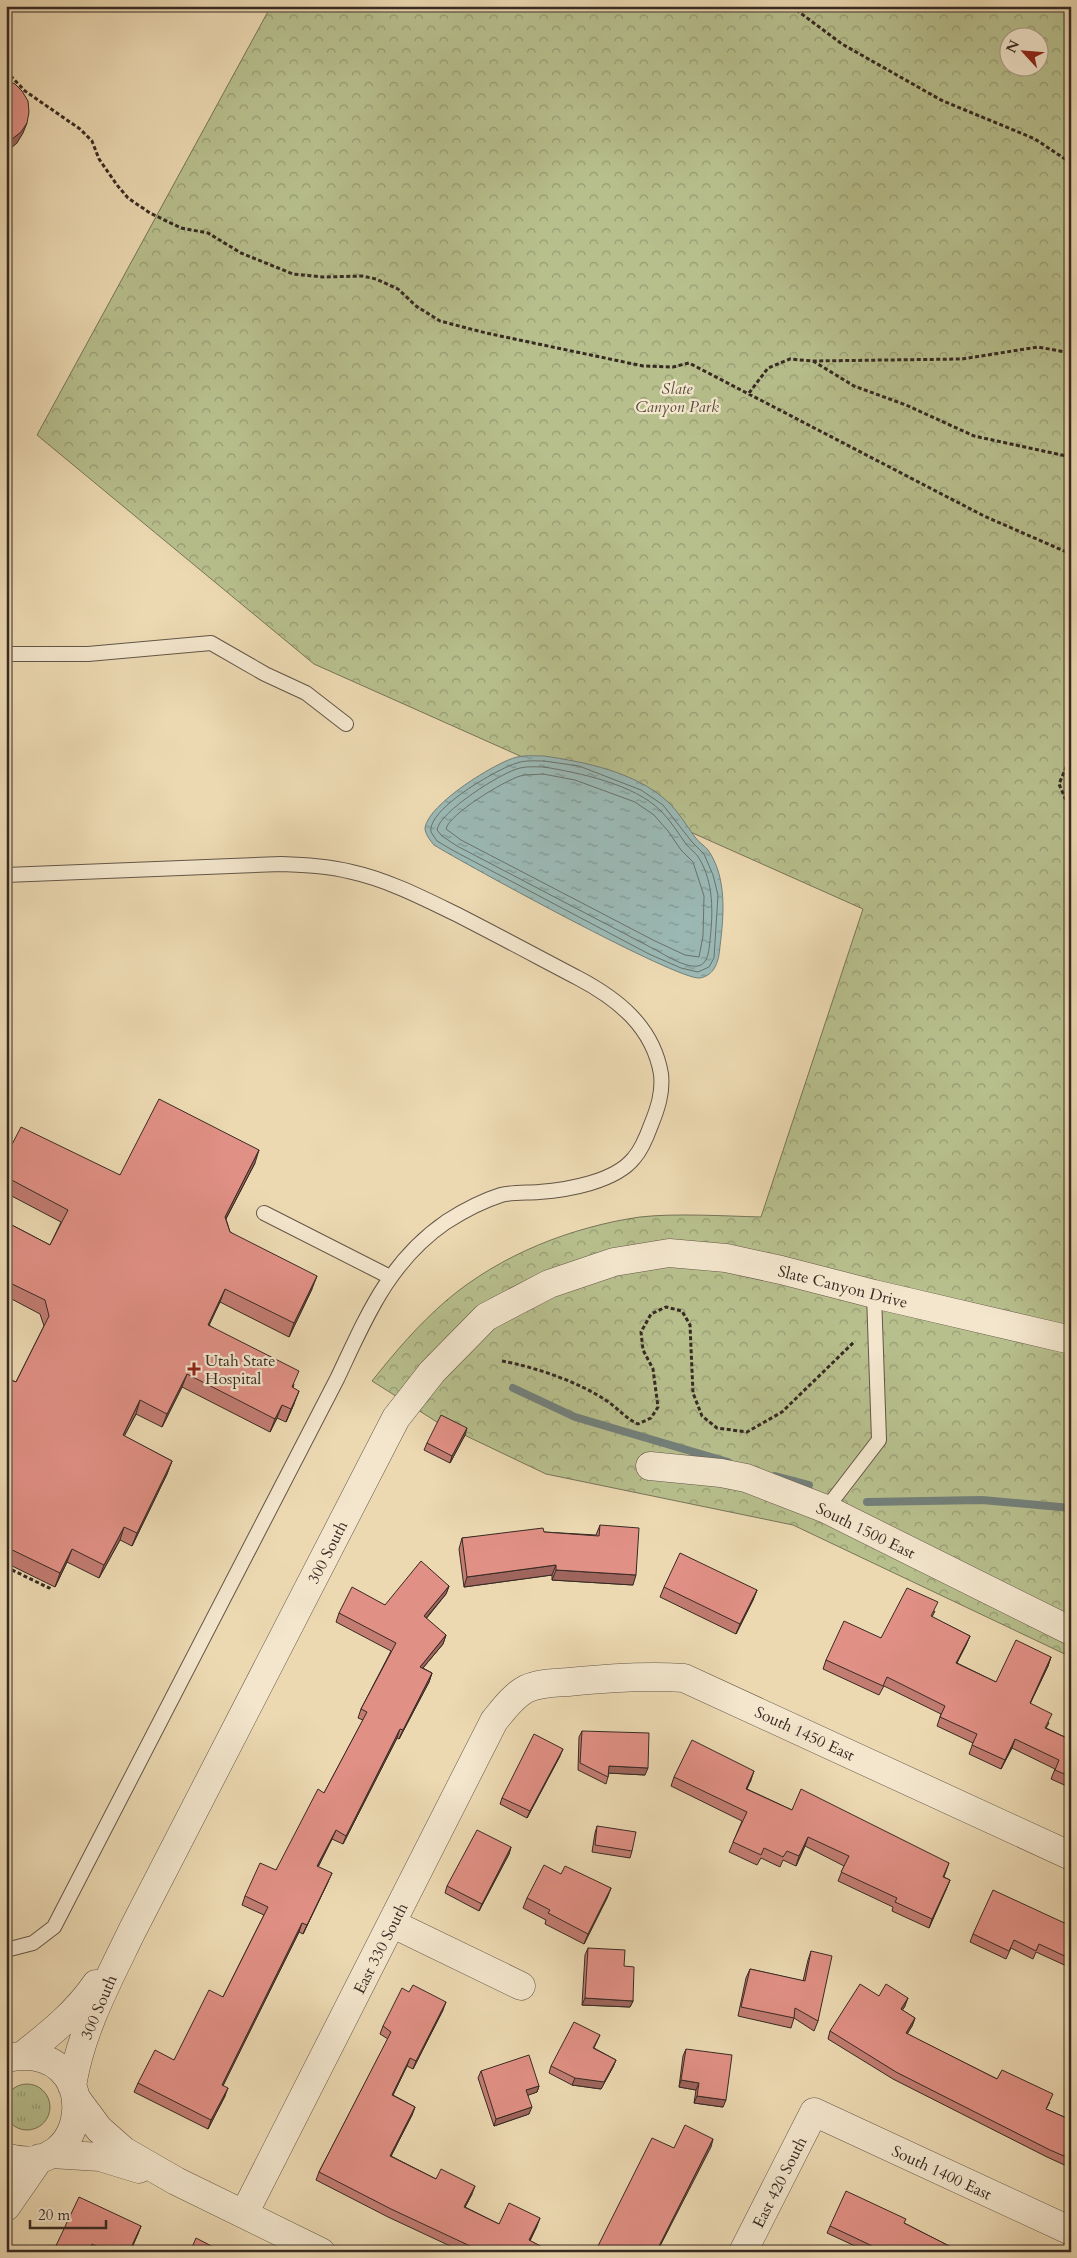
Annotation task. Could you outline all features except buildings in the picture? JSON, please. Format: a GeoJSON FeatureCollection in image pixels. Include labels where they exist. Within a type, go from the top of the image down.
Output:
{"type":"FeatureCollection","features":[{"type":"Feature","properties":{"kind":"street","name":"Slate Canyon Drive"},"geometry":{"type":"LineString","coordinates":[[614,1262],[669,1253],[726,1258],[1071,1340]]}},
{"type":"Feature","properties":{"kind":"street","name":"300 South"},"geometry":{"type":"LineString","coordinates":[[46,2156],[64,2143],[74,2128],[77,2111],[74,2092],[76,2063],[94,2011],[132,1930],[396,1418],[432,1372],[486,1317],[549,1284],[614,1262]]}},
{"type":"Feature","properties":{"kind":"street","name":"South 1500 East"},"geometry":{"type":"LineString","coordinates":[[650,1466],[721,1473],[746,1478],[826,1509],[1071,1631]]}},
{"type":"Feature","properties":{"kind":"street","name":"South 1450 East"},"geometry":{"type":"LineString","coordinates":[[525,1690],[539,1685],[579,1681],[652,1676],[684,1678],[1071,1856]]}},
{"type":"Feature","properties":{"kind":"street","name":"East 330 South"},"geometry":{"type":"LineString","coordinates":[[244,2214],[494,1722],[510,1701],[525,1690]]}},
{"type":"Feature","properties":{"kind":"street"},"geometry":{"type":"LineString","coordinates":[[392,1924],[521,1986]]}},
{"type":"Feature","properties":{"kind":"street","name":"300 South"},"geometry":{"type":"LineString","coordinates":[[15,2056],[46,2038],[87,1997],[132,1930]]}},
{"type":"Feature","properties":{"kind":"street"},"geometry":{"type":"LineString","coordinates":[[15,2056],[40,2057],[56,2065],[68,2078],[74,2092],[99,2129],[115,2143],[176,2181],[321,2252]]}},
{"type":"Feature","properties":{"kind":"street","name":"South 1400 East"},"geometry":{"type":"LineString","coordinates":[[814,2112],[1071,2231]]}},
{"type":"Feature","properties":{"kind":"street","name":"East 420 South"},"geometry":{"type":"LineString","coordinates":[[743,2252],[814,2112]]}},
{"type":"Feature","properties":{"kind":"street"},"geometry":{"type":"LineString","coordinates":[[6,2157],[17,2161],[34,2160],[46,2156],[100,2157],[176,2181]]}},
{"type":"Feature","properties":{"kind":"street"},"geometry":{"type":"LineString","coordinates":[[6,2207],[46,2156]]}},
{"type":"Feature","properties":{"kind":"lane"},"geometry":{"type":"LineString","coordinates":[[6,654],[88,654],[211,643],[265,674],[306,693],[346,724]]}},
{"type":"Feature","properties":{"kind":"lane"},"geometry":{"type":"LineString","coordinates":[[6,875],[281,864],[321,866],[379,880],[426,899],[584,981],[617,1002],[639,1023],[659,1064],[662,1085],[657,1110],[648,1134],[635,1158],[616,1174],[562,1190],[503,1194],[473,1206],[446,1222],[417,1244],[390,1277],[377,1296],[337,1379],[54,1927],[33,1944],[6,1950]]}},
{"type":"Feature","properties":{"kind":"lane"},"geometry":{"type":"LineString","coordinates":[[264,1213],[390,1277]]}},
{"type":"Feature","properties":{"kind":"lane"},"geometry":{"type":"LineString","coordinates":[[826,1509],[879,1440],[874,1294]]}},
{"type":"Feature","properties":{"kind":"path"},"geometry":{"type":"LineString","coordinates":[[790,6],[842,44],[941,100],[1035,139],[1071,163]]}},
{"type":"Feature","properties":{"kind":"path"},"geometry":{"type":"LineString","coordinates":[[6,71],[25,91],[80,129],[92,141],[99,159],[128,198],[150,213],[181,228],[208,233],[241,252],[293,274],[323,277],[362,276],[376,279],[398,290],[416,306],[440,321],[486,333],[642,366],[673,367],[689,363],[984,516],[1071,554]]}},
{"type":"Feature","properties":{"kind":"path"},"geometry":{"type":"LineString","coordinates":[[749,393],[768,368],[790,359],[812,361],[962,358],[1038,347],[1071,353]]}},
{"type":"Feature","properties":{"kind":"path"},"geometry":{"type":"LineString","coordinates":[[812,361],[854,386],[906,405],[974,436],[1071,457]]}},
{"type":"Feature","properties":{"kind":"path"},"geometry":{"type":"LineString","coordinates":[[1071,762],[1067,765],[1060,784],[1071,812]]}},
{"type":"Feature","properties":{"kind":"path"},"geometry":{"type":"LineString","coordinates":[[502,1361],[526,1365],[574,1385],[608,1402],[625,1418],[638,1424],[651,1418],[658,1407],[653,1370],[643,1350],[641,1332],[651,1314],[666,1307],[682,1311],[690,1325],[693,1393],[702,1416],[717,1428],[747,1432],[782,1412],[859,1337]]}},
{"type":"Feature","properties":{"kind":"path"},"geometry":{"type":"LineString","coordinates":[[6,1567],[49,1588],[51,1585]]}},
{"type":"Feature","properties":{"kind":"green space","name":"Slate Canyon Park"},"geometry":{"type":"Polygon","coordinates":[[[271,6],[1071,6],[1071,1657],[793,1525],[546,1474],[437,1422],[372,1381],[389,1359],[447,1300],[490,1269],[538,1245],[588,1228],[640,1217],[684,1215],[761,1217],[863,909],[314,664],[37,435],[271,6]]]}},
{"type":"Feature","properties":{"kind":"green space"},"geometry":{"type":"Polygon","coordinates":[[[32,2084],[44,2090],[49,2098],[49,2116],[44,2124],[36,2129],[22,2130],[10,2124],[5,2116],[4,2102],[10,2090],[18,2085],[32,2084]]]}},
{"type":"Feature","properties":{"kind":"water"},"geometry":{"type":"Polygon","coordinates":[[[520,756],[544,756],[576,761],[609,770],[654,791],[671,805],[696,839],[708,850],[718,872],[723,896],[719,956],[716,966],[710,974],[700,978],[684,974],[654,961],[526,896],[434,845],[427,835],[425,828],[429,818],[450,796],[479,775],[507,761],[520,756]]]}},
{"type":"Feature","properties":{"kind":"waterway"},"geometry":{"type":"LineString","coordinates":[[513,1388],[575,1417],[728,1462]]}},
{"type":"Feature","properties":{"kind":"waterway"},"geometry":{"type":"LineString","coordinates":[[775,1476],[809,1485]]}},
{"type":"Feature","properties":{"kind":"waterway"},"geometry":{"type":"LineString","coordinates":[[867,1502],[982,1500],[1071,1508]]}},
{"type":"Feature","properties":{"kind":"place","name":"Utah State Hospital"},"geometry":{"type":"Point","coordinates":[194,1369]}}]}
